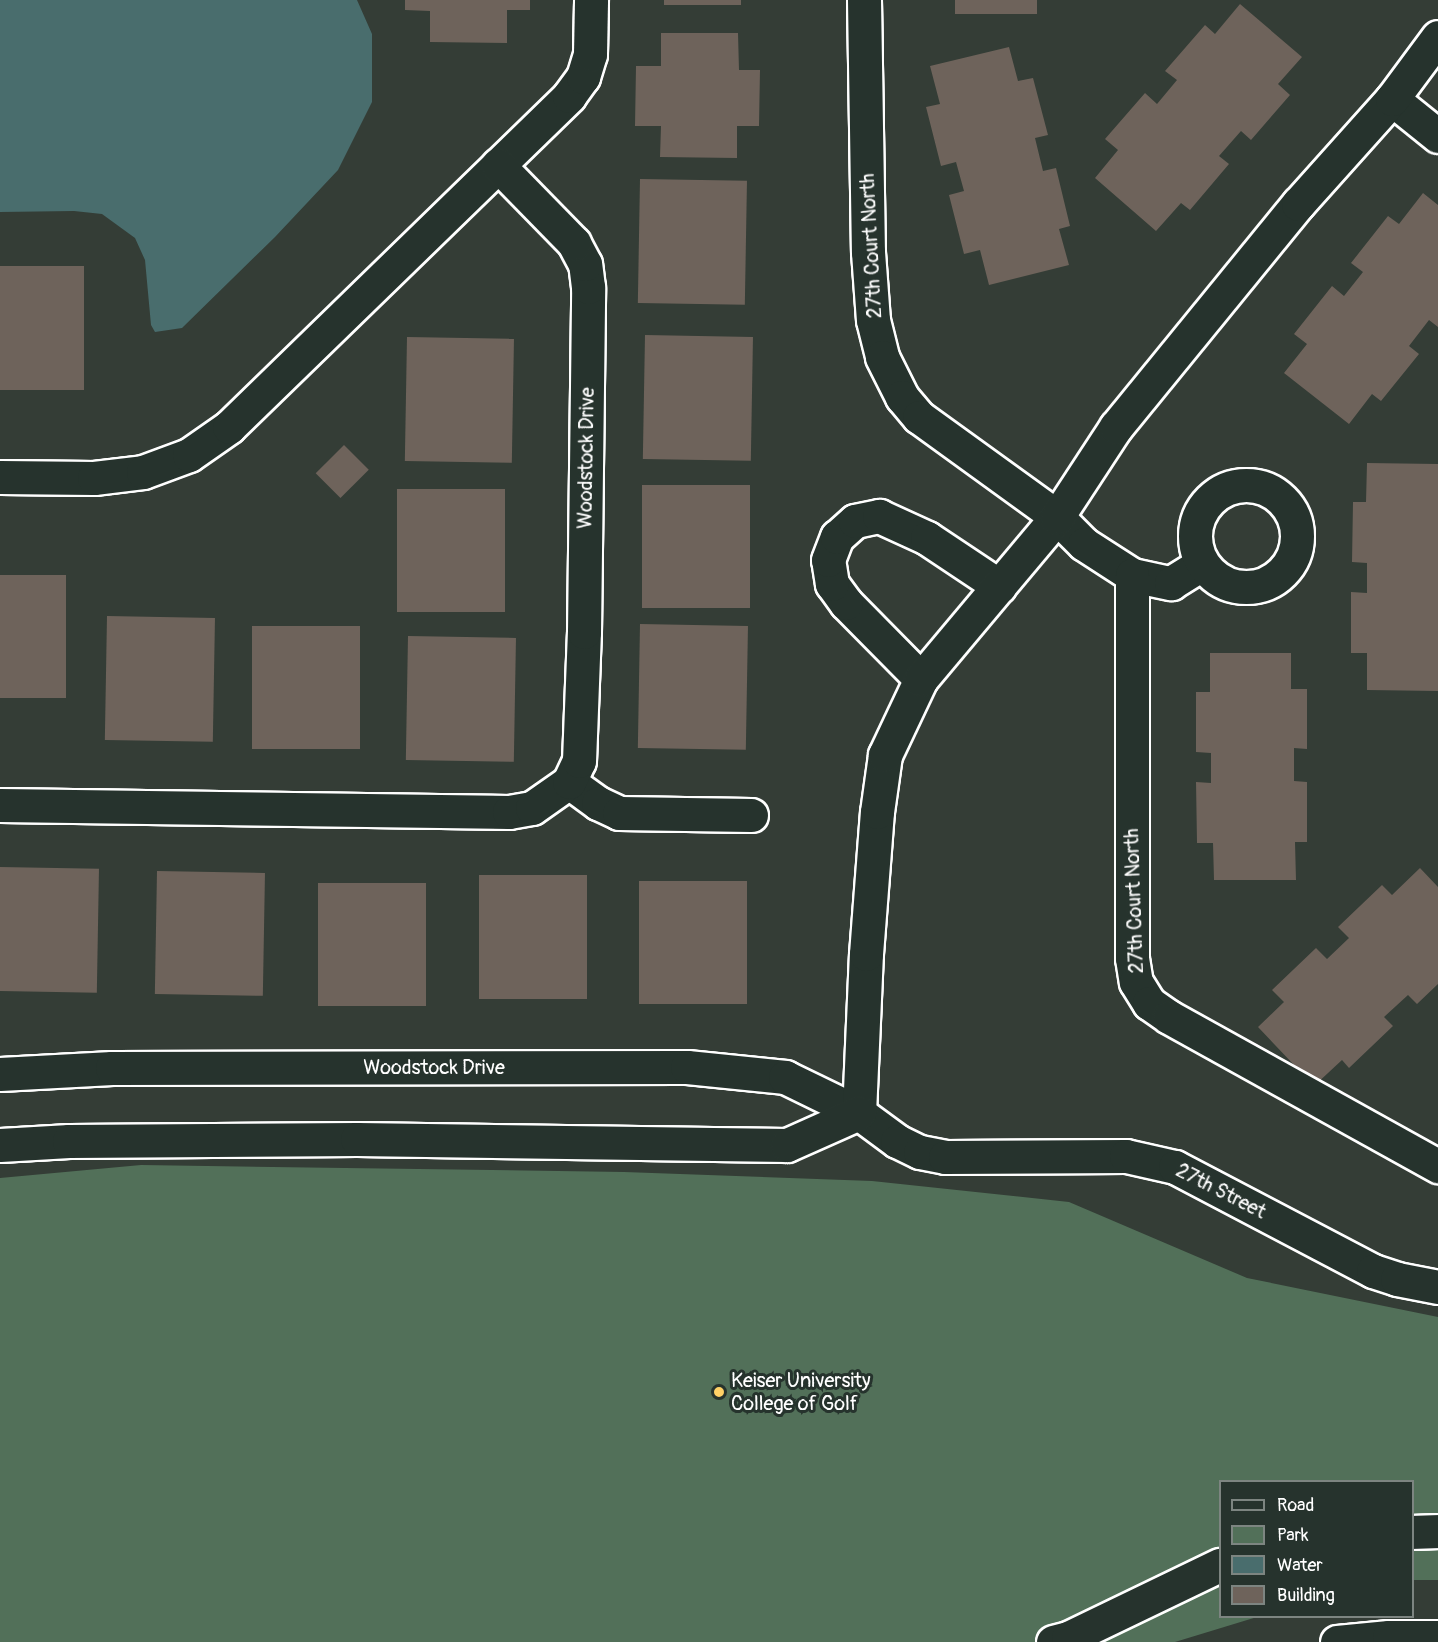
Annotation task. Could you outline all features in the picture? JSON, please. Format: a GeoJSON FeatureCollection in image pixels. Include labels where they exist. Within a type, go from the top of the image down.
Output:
{"type":"FeatureCollection","features":[{"type":"Feature","properties":{"kind":"street"},"geometry":{"type":"LineString","coordinates":[[0,477],[118,477],[143,472],[189,455],[229,427],[569,96],[583,77],[590,54],[591,0]]}},
{"type":"Feature","properties":{"kind":"street","name":"27th Court North"},"geometry":{"type":"LineString","coordinates":[[864,0],[868,252],[873,320],[882,357],[902,397],[919,417],[1058,517],[1084,544],[1119,566],[1171,583],[1201,564]]}},
{"type":"Feature","properties":{"kind":"street"},"geometry":{"type":"LineString","coordinates":[[0,1145],[69,1141],[357,1139],[787,1145],[859,1113],[866,954],[874,851],[885,755],[921,679],[1058,517],[1116,427],[1298,204],[1392,99],[1438,36]]}},
{"type":"Feature","properties":{"kind":"street"},"geometry":{"type":"LineString","coordinates":[[1392,99],[1438,136]]}},
{"type":"Feature","properties":{"kind":"street","name":"Woodstock Drive"},"geometry":{"type":"LineString","coordinates":[[498,165],[574,243],[585,264],[588,287],[584,632],[579,761],[569,782]]}},
{"type":"Feature","properties":{"kind":"street"},"geometry":{"type":"LineString","coordinates":[[921,679],[846,603],[832,584],[828,560],[837,537],[855,521],[879,516],[927,538],[999,586]]}},
{"type":"Feature","properties":{"kind":"street","name":"27th Court North"},"geometry":{"type":"LineString","coordinates":[[1119,566],[1132,958],[1136,982],[1149,1003],[1169,1017],[1438,1166]]}},
{"type":"Feature","properties":{"kind":"street"},"geometry":{"type":"LineString","coordinates":[[0,805],[509,812],[532,808],[569,782],[597,803],[619,813],[751,815]]}},
{"type":"Feature","properties":{"kind":"street","name":"Woodstock Drive"},"geometry":{"type":"LineString","coordinates":[[0,1074],[112,1068],[687,1067],[784,1077],[859,1113]]}},
{"type":"Feature","properties":{"kind":"street","name":"27th Street"},"geometry":{"type":"LineString","coordinates":[[859,1113],[897,1141],[920,1152],[945,1157],[1126,1156],[1175,1167],[1373,1271],[1397,1280],[1438,1287]]}},
{"type":"Feature","properties":{"kind":"street"},"geometry":{"type":"LineString","coordinates":[[1414,1532],[1438,1531]]}},
{"type":"Feature","properties":{"kind":"street"},"geometry":{"type":"LineString","coordinates":[[1053,1642],[1068,1638],[1219,1566]]}},
{"type":"Feature","properties":{"kind":"street"},"geometry":{"type":"LineString","coordinates":[[1337,1642],[1389,1637],[1438,1637]]}},
{"type":"Feature","properties":{"kind":"green space","name":"Keiser University College of Golf"},"geometry":{"type":"Polygon","coordinates":[[[141,1165],[624,1172],[872,1181],[1069,1202],[1247,1278],[1438,1317],[1438,1580],[1414,1580],[1414,1480],[1219,1480],[1219,1618],[1254,1618],[1175,1642],[0,1642],[0,1178],[141,1165]]]}},
{"type":"Feature","properties":{"kind":"water"},"geometry":{"type":"Polygon","coordinates":[[[0,0],[357,0],[372,34],[372,102],[338,170],[275,237],[182,328],[155,332],[151,325],[145,260],[135,238],[102,214],[74,211],[0,212],[0,0]]]}},
{"type":"Feature","properties":{"kind":"building"},"geometry":{"type":"Polygon","coordinates":[[[405,0],[530,0],[530,10],[507,10],[507,43],[430,42],[430,11],[405,10],[405,0]]]}},
{"type":"Feature","properties":{"kind":"building"},"geometry":{"type":"Polygon","coordinates":[[[664,0],[741,0],[741,5],[664,5],[664,0]]]}},
{"type":"Feature","properties":{"kind":"building"},"geometry":{"type":"Polygon","coordinates":[[[955,0],[1037,0],[1037,14],[955,14],[955,0]]]}},
{"type":"Feature","properties":{"kind":"building"},"geometry":{"type":"Polygon","coordinates":[[[1240,4],[1302,57],[1278,84],[1290,95],[1251,140],[1241,131],[1219,156],[1229,164],[1190,210],[1181,203],[1156,231],[1095,178],[1118,150],[1105,139],[1145,93],[1157,104],[1177,80],[1165,71],[1205,25],[1215,34],[1240,4]]]}},
{"type":"Feature","properties":{"kind":"building"},"geometry":{"type":"Polygon","coordinates":[[[661,33],[738,33],[739,70],[760,70],[759,126],[737,126],[737,158],[660,157],[661,126],[635,126],[636,66],[661,66],[661,33]]]}},
{"type":"Feature","properties":{"kind":"building"},"geometry":{"type":"Polygon","coordinates":[[[1009,47],[1018,81],[1033,78],[1048,135],[1035,138],[1043,171],[1056,168],[1070,226],[1059,229],[1069,265],[989,285],[980,250],[964,254],[949,195],[964,191],[956,162],[941,166],[926,107],[940,104],[930,66],[1009,47]]]}},
{"type":"Feature","properties":{"kind":"building"},"geometry":{"type":"Polygon","coordinates":[[[640,179],[747,181],[745,305],[638,303],[640,179]]]}},
{"type":"Feature","properties":{"kind":"building"},"geometry":{"type":"Polygon","coordinates":[[[1423,193],[1438,205],[1438,327],[1429,320],[1409,346],[1419,354],[1381,401],[1372,394],[1349,424],[1284,373],[1307,344],[1294,334],[1332,286],[1344,296],[1363,272],[1351,263],[1388,216],[1399,224],[1423,193]]]}},
{"type":"Feature","properties":{"kind":"building"},"geometry":{"type":"Polygon","coordinates":[[[0,266],[84,266],[84,390],[0,390],[0,266]]]}},
{"type":"Feature","properties":{"kind":"building"},"geometry":{"type":"Polygon","coordinates":[[[645,335],[753,337],[751,461],[643,459],[645,335]]]}},
{"type":"Feature","properties":{"kind":"building"},"geometry":{"type":"Polygon","coordinates":[[[407,337],[514,339],[512,463],[405,461],[407,337]]]}},
{"type":"Feature","properties":{"kind":"building"},"geometry":{"type":"Polygon","coordinates":[[[344,445],[369,470],[340,498],[316,473],[344,445]]]}},
{"type":"Feature","properties":{"kind":"building"},"geometry":{"type":"Polygon","coordinates":[[[1367,463],[1438,464],[1438,691],[1367,690],[1367,653],[1351,653],[1351,592],[1367,593],[1367,563],[1352,562],[1353,502],[1366,502],[1367,463]]]}},
{"type":"Feature","properties":{"kind":"building"},"geometry":{"type":"Polygon","coordinates":[[[642,485],[750,485],[750,608],[642,608],[642,485]]]}},
{"type":"Feature","properties":{"kind":"building"},"geometry":{"type":"Polygon","coordinates":[[[397,489],[505,489],[505,612],[397,612],[397,489]]]}},
{"type":"Feature","properties":{"kind":"building"},"geometry":{"type":"Polygon","coordinates":[[[0,575],[66,575],[66,698],[0,698],[0,575]]]}},
{"type":"Feature","properties":{"kind":"building"},"geometry":{"type":"Polygon","coordinates":[[[107,616],[215,618],[213,742],[105,740],[107,616]]]}},
{"type":"Feature","properties":{"kind":"building"},"geometry":{"type":"Polygon","coordinates":[[[640,624],[748,626],[746,750],[638,748],[640,624]]]}},
{"type":"Feature","properties":{"kind":"building"},"geometry":{"type":"Polygon","coordinates":[[[252,626],[360,626],[360,749],[252,749],[252,626]]]}},
{"type":"Feature","properties":{"kind":"building"},"geometry":{"type":"Polygon","coordinates":[[[408,636],[516,638],[514,762],[406,760],[408,636]]]}},
{"type":"Feature","properties":{"kind":"building"},"geometry":{"type":"Polygon","coordinates":[[[1210,653],[1291,653],[1291,689],[1307,689],[1307,749],[1294,748],[1294,781],[1307,782],[1307,842],[1295,842],[1296,880],[1214,880],[1213,843],[1197,843],[1196,782],[1211,783],[1211,753],[1196,752],[1196,692],[1210,692],[1210,653]]]}},
{"type":"Feature","properties":{"kind":"building"},"geometry":{"type":"Polygon","coordinates":[[[0,867],[99,869],[97,993],[0,991],[0,867]]]}},
{"type":"Feature","properties":{"kind":"building"},"geometry":{"type":"Polygon","coordinates":[[[1420,868],[1438,887],[1438,984],[1417,1004],[1408,995],[1384,1017],[1393,1026],[1349,1068],[1342,1060],[1314,1086],[1258,1027],[1284,1002],[1272,990],[1316,948],[1327,959],[1349,938],[1338,927],[1382,885],[1392,895],[1420,868]]]}},
{"type":"Feature","properties":{"kind":"building"},"geometry":{"type":"Polygon","coordinates":[[[157,871],[265,873],[263,996],[155,994],[157,871]]]}},
{"type":"Feature","properties":{"kind":"building"},"geometry":{"type":"Polygon","coordinates":[[[479,875],[587,875],[587,999],[479,999],[479,875]]]}},
{"type":"Feature","properties":{"kind":"building"},"geometry":{"type":"Polygon","coordinates":[[[639,881],[747,881],[747,1004],[639,1004],[639,881]]]}},
{"type":"Feature","properties":{"kind":"building"},"geometry":{"type":"Polygon","coordinates":[[[318,883],[426,883],[426,1006],[318,1006],[318,883]]]}},
{"type":"Feature","properties":{"kind":"place","name":"Keiser University College of Golf"},"geometry":{"type":"Point","coordinates":[719,1392]}}]}
